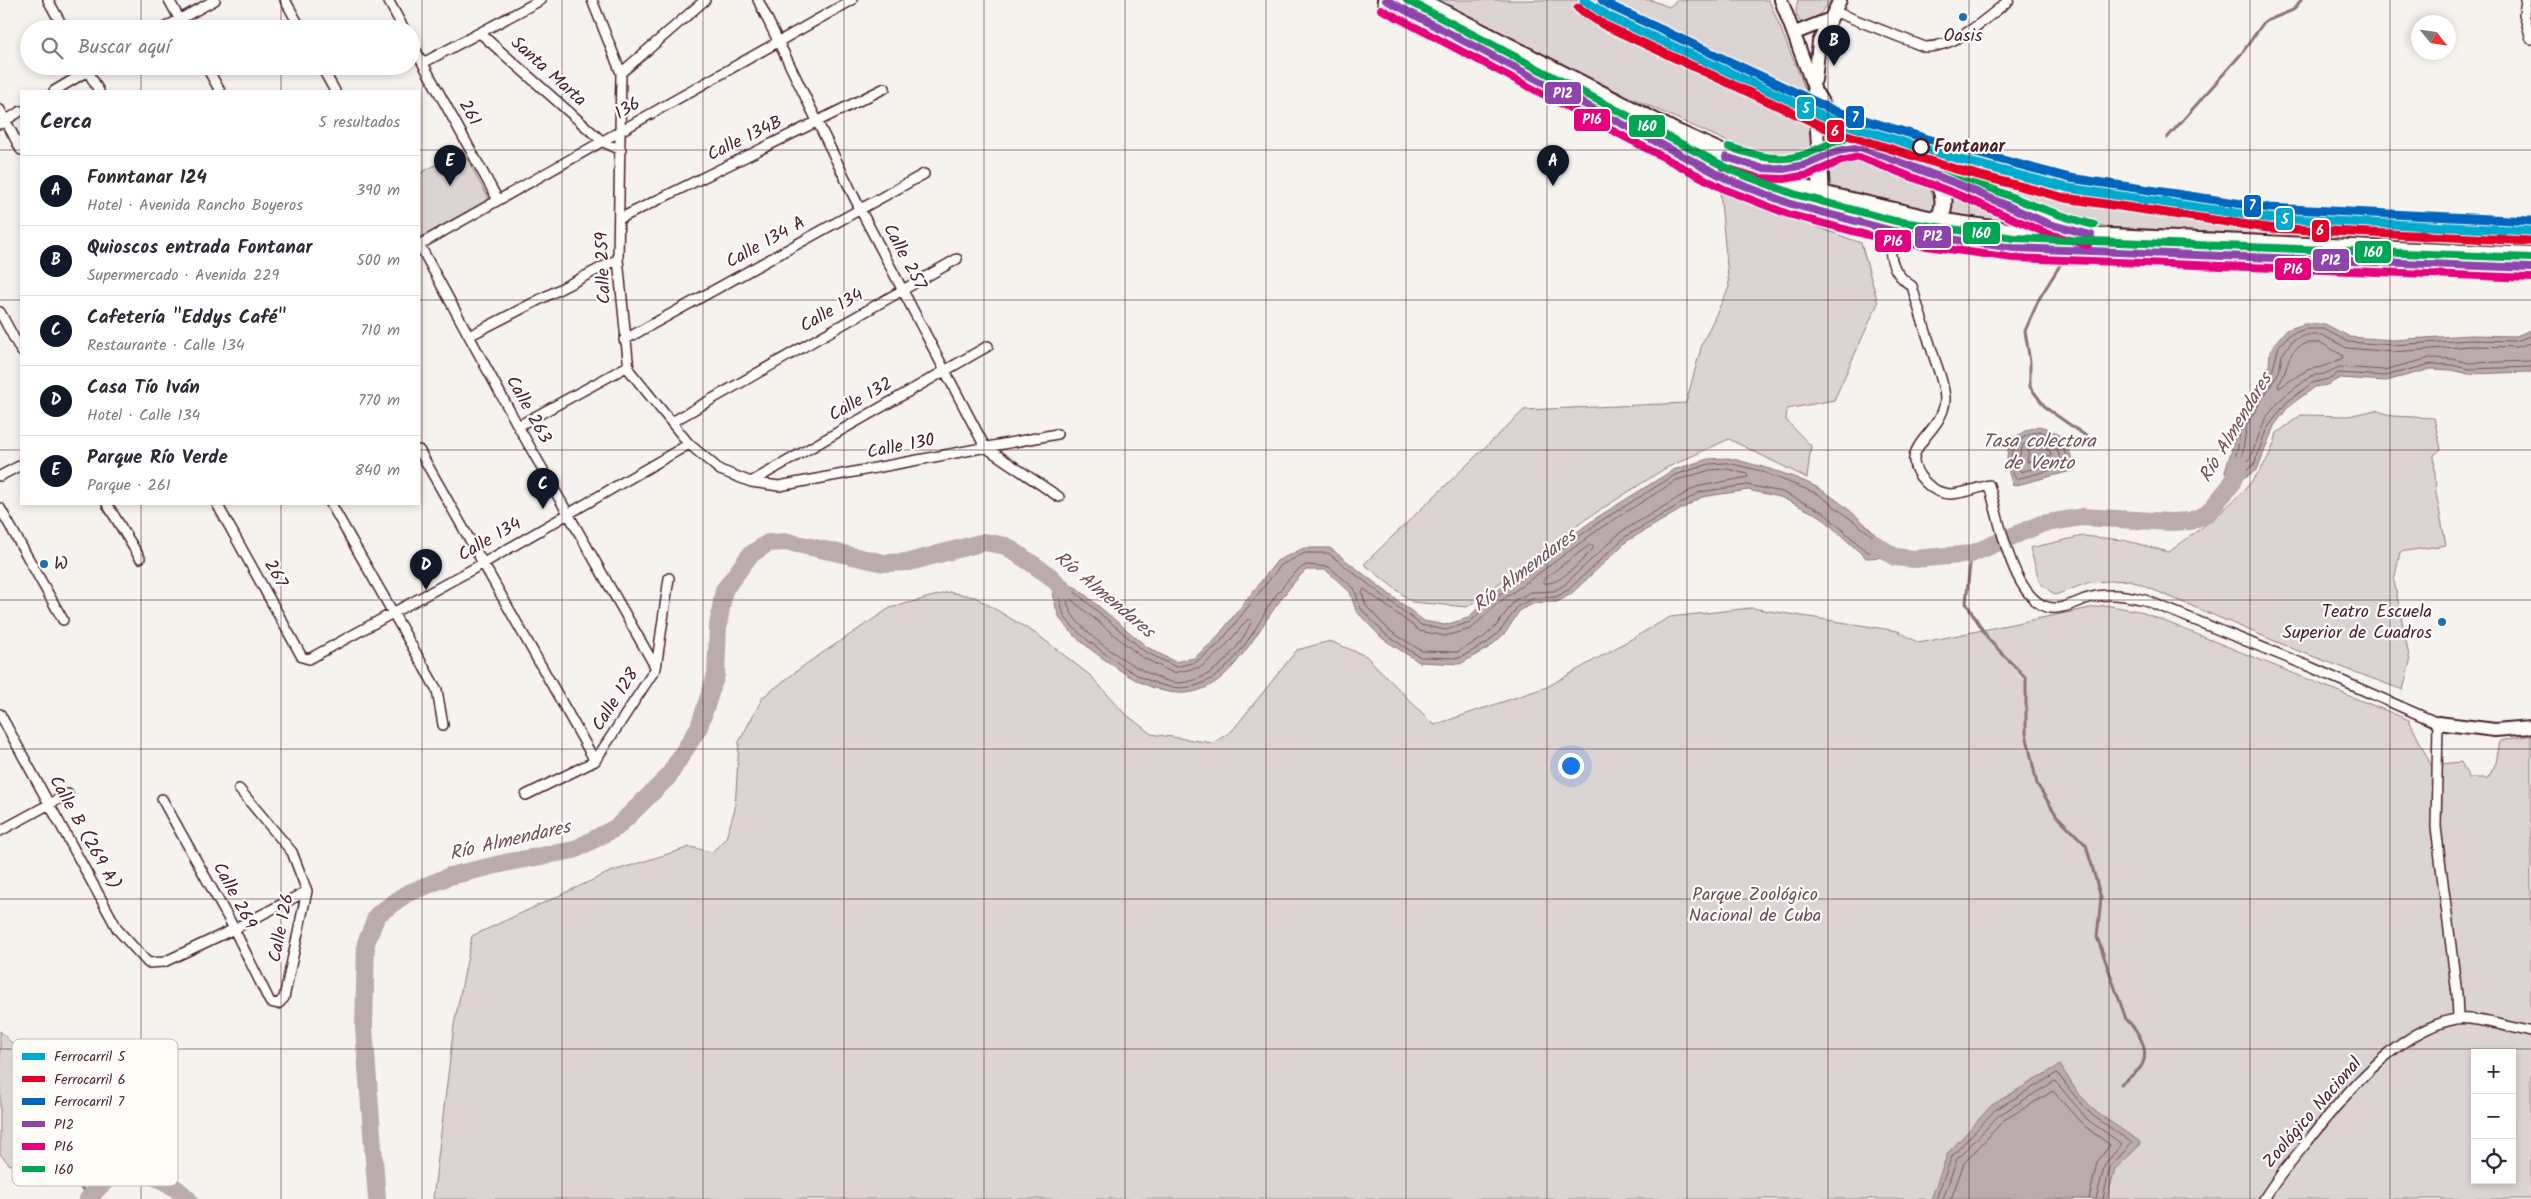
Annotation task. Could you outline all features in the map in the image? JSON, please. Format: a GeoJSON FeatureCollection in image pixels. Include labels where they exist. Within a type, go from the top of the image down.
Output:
{"type":"FeatureCollection","features":[{"type":"Feature","properties":{"kind":"highway"},"geometry":{"type":"LineString","coordinates":[[1386,0],[1609,119],[1729,180],[1774,198],[1899,232],[2013,248],[2531,268]]}},
{"type":"Feature","properties":{"kind":"highway"},"geometry":{"type":"LineString","coordinates":[[1418,0],[1673,131],[1790,184],[1821,194],[1938,221],[2020,233],[2531,256]]}},
{"type":"Feature","properties":{"kind":"highway"},"geometry":{"type":"LineString","coordinates":[[1741,163],[1783,169],[1805,165],[1838,151],[1860,147],[1958,184],[2048,224],[2102,237]]}},
{"type":"Feature","properties":{"kind":"highway"},"geometry":{"type":"LineString","coordinates":[[1819,159],[1821,194],[1826,207],[1834,215]]}},
{"type":"Feature","properties":{"kind":"highway"},"geometry":{"type":"LineString","coordinates":[[1899,232],[1928,228],[1938,221],[1943,211],[1944,199],[1941,186],[1932,175]]}},
{"type":"Feature","properties":{"kind":"main road"},"geometry":{"type":"LineString","coordinates":[[1792,0],[1784,6],[1814,88],[1837,127],[1860,147]]}},
{"type":"Feature","properties":{"kind":"main road"},"geometry":{"type":"LineString","coordinates":[[1795,33],[1834,10]]}},
{"type":"Feature","properties":{"kind":"main road"},"geometry":{"type":"LineString","coordinates":[[1819,159],[1814,88],[1819,42],[1834,10]]}},
{"type":"Feature","properties":{"kind":"main road"},"geometry":{"type":"LineString","coordinates":[[2438,722],[2479,730],[2531,727]]}},
{"type":"Feature","properties":{"kind":"street"},"geometry":{"type":"LineString","coordinates":[[48,0],[59,20]]}},
{"type":"Feature","properties":{"kind":"street"},"geometry":{"type":"LineString","coordinates":[[169,0],[179,19],[215,0]]}},
{"type":"Feature","properties":{"kind":"street"},"geometry":{"type":"LineString","coordinates":[[285,0],[296,20]]}},
{"type":"Feature","properties":{"kind":"street"},"geometry":{"type":"LineString","coordinates":[[388,0],[399,20]]}},
{"type":"Feature","properties":{"kind":"street"},"geometry":{"type":"LineString","coordinates":[[423,63],[541,0]]}},
{"type":"Feature","properties":{"kind":"street","name":"Calle 259"},"geometry":{"type":"LineString","coordinates":[[592,0],[621,73],[618,259],[624,340],[629,370],[689,444],[720,470],[751,482]]}},
{"type":"Feature","properties":{"kind":"street"},"geometry":{"type":"LineString","coordinates":[[621,73],[705,0]]}},
{"type":"Feature","properties":{"kind":"street","name":"Calle 257"},"geometry":{"type":"LineString","coordinates":[[758,0],[860,209],[985,447],[1059,497]]}},
{"type":"Feature","properties":{"kind":"street","name":"136"},"geometry":{"type":"LineString","coordinates":[[420,243],[621,132],[852,0]]}},
{"type":"Feature","properties":{"kind":"street"},"geometry":{"type":"LineString","coordinates":[[1834,10],[1925,47],[1939,47],[1954,40],[2009,0]]}},
{"type":"Feature","properties":{"kind":"street"},"geometry":{"type":"LineString","coordinates":[[2526,0],[2524,14],[2531,39]]}},
{"type":"Feature","properties":{"kind":"street","name":"Santa Marta"},"geometry":{"type":"LineString","coordinates":[[480,34],[603,142],[621,150]]}},
{"type":"Feature","properties":{"kind":"street","name":"261"},"geometry":{"type":"LineString","coordinates":[[420,58],[498,200]]}},
{"type":"Feature","properties":{"kind":"street"},"geometry":{"type":"LineString","coordinates":[[56,90],[79,75]]}},
{"type":"Feature","properties":{"kind":"street"},"geometry":{"type":"LineString","coordinates":[[93,75],[99,90]]}},
{"type":"Feature","properties":{"kind":"street"},"geometry":{"type":"LineString","coordinates":[[211,75],[219,90]]}},
{"type":"Feature","properties":{"kind":"street"},"geometry":{"type":"LineString","coordinates":[[326,75],[334,90]]}},
{"type":"Feature","properties":{"kind":"street","name":"Calle 134B"},"geometry":{"type":"LineString","coordinates":[[619,219],[885,88]]}},
{"type":"Feature","properties":{"kind":"street"},"geometry":{"type":"LineString","coordinates":[[0,110],[2,122],[20,149]]}},
{"type":"Feature","properties":{"kind":"street"},"geometry":{"type":"LineString","coordinates":[[2,122],[20,112]]}},
{"type":"Feature","properties":{"kind":"street","name":"Calle 134 A"},"geometry":{"type":"LineString","coordinates":[[624,340],[924,174]]}},
{"type":"Feature","properties":{"kind":"street"},"geometry":{"type":"LineString","coordinates":[[1899,232],[1889,248],[1901,280],[1912,286],[1944,391],[1943,411],[1938,422],[1917,448],[1913,457],[1914,467],[1928,485],[1952,496],[1989,485],[2014,569],[2022,588],[2033,600],[2044,606],[2063,608],[2105,594],[2124,595],[2145,600],[2308,666],[2438,722],[2436,827],[2458,994],[2458,1018]]}},
{"type":"Feature","properties":{"kind":"street","name":"Calle 263"},"geometry":{"type":"LineString","coordinates":[[420,246],[518,426],[656,668]]}},
{"type":"Feature","properties":{"kind":"street"},"geometry":{"type":"LineString","coordinates":[[469,336],[618,259]]}},
{"type":"Feature","properties":{"kind":"street","name":"Calle 134"},"geometry":{"type":"LineString","coordinates":[[672,422],[957,259]]}},
{"type":"Feature","properties":{"kind":"street"},"geometry":{"type":"LineString","coordinates":[[0,312],[20,349]]}},
{"type":"Feature","properties":{"kind":"street","name":"Calle 132"},"geometry":{"type":"LineString","coordinates":[[751,482],[988,346]]}},
{"type":"Feature","properties":{"kind":"street"},"geometry":{"type":"LineString","coordinates":[[518,426],[628,366]]}},
{"type":"Feature","properties":{"kind":"street","name":"Calle 130"},"geometry":{"type":"LineString","coordinates":[[751,482],[779,486],[1057,434]]}},
{"type":"Feature","properties":{"kind":"street","name":"Calle 134"},"geometry":{"type":"LineString","coordinates":[[305,659],[309,659],[482,564],[689,444]]}},
{"type":"Feature","properties":{"kind":"street"},"geometry":{"type":"LineString","coordinates":[[420,452],[595,761],[526,795]]}},
{"type":"Feature","properties":{"kind":"street"},"geometry":{"type":"LineString","coordinates":[[0,476],[20,466]]}},
{"type":"Feature","properties":{"kind":"street"},"geometry":{"type":"LineString","coordinates":[[108,505],[140,558]]}},
{"type":"Feature","properties":{"kind":"street","name":"267"},"geometry":{"type":"LineString","coordinates":[[218,505],[305,659]]}},
{"type":"Feature","properties":{"kind":"street"},"geometry":{"type":"LineString","coordinates":[[332,505],[437,690],[444,725]]}},
{"type":"Feature","properties":{"kind":"street"},"geometry":{"type":"LineString","coordinates":[[0,508],[63,620]]}},
{"type":"Feature","properties":{"kind":"street","name":"Calle 128"},"geometry":{"type":"LineString","coordinates":[[595,761],[656,668],[669,578]]}},
{"type":"Feature","properties":{"kind":"street","name":"Calle B (269 A)"},"geometry":{"type":"LineString","coordinates":[[0,714],[118,930],[148,963],[164,962],[234,929]]}},
{"type":"Feature","properties":{"kind":"street","name":"Calle 126"},"geometry":{"type":"LineString","coordinates":[[239,789],[292,852],[307,891],[284,998],[278,1004]]}},
{"type":"Feature","properties":{"kind":"street"},"geometry":{"type":"LineString","coordinates":[[0,831],[68,794]]}},
{"type":"Feature","properties":{"kind":"street","name":"Calle 269"},"geometry":{"type":"LineString","coordinates":[[162,799],[234,929],[270,1002],[278,1004]]}},
{"type":"Feature","properties":{"kind":"street"},"geometry":{"type":"LineString","coordinates":[[234,929],[307,891]]}},
{"type":"Feature","properties":{"kind":"street","name":"Zoológico Nacional"},"geometry":{"type":"LineString","coordinates":[[2264,1199],[2275,1181],[2340,1101],[2379,1061],[2403,1044],[2436,1024],[2458,1018],[2531,1032]]}},
{"type":"Feature","properties":{"kind":"green space"},"geometry":{"type":"Polygon","coordinates":[[[1437,0],[1651,0],[1669,7],[1677,0],[1769,0],[1808,96],[1812,144],[1805,153],[1795,158],[1768,160],[1612,89],[1437,0]]]}},
{"type":"Feature","properties":{"kind":"green space"},"geometry":{"type":"Polygon","coordinates":[[[1798,0],[1831,0],[1813,23],[1803,25],[1796,13],[1798,0]]]}},
{"type":"Feature","properties":{"kind":"green space"},"geometry":{"type":"Polygon","coordinates":[[[462,150],[489,199],[421,237],[420,173],[462,150]]]}},
{"type":"Feature","properties":{"kind":"green space"},"geometry":{"type":"Polygon","coordinates":[[[1854,157],[1927,185],[1935,197],[1934,212],[1825,190],[1827,176],[1835,162],[1854,157]]]}},
{"type":"Feature","properties":{"kind":"green space"},"geometry":{"type":"Polygon","coordinates":[[[1956,165],[2106,202],[2182,216],[2259,225],[2531,237],[2531,248],[2106,227],[1990,186],[1953,168],[1956,165]]]}},
{"type":"Feature","properties":{"kind":"green space"},"geometry":{"type":"Polygon","coordinates":[[[1720,192],[1861,243],[1878,303],[1834,400],[1787,409],[1786,420],[1811,446],[1807,478],[1729,439],[1664,469],[1586,519],[1467,607],[1412,602],[1364,564],[1524,410],[1686,403],[1702,344],[1729,287],[1720,192]]]}},
{"type":"Feature","properties":{"kind":"green space"},"geometry":{"type":"Polygon","coordinates":[[[1948,192],[2017,218],[2021,223],[2020,226],[1949,215],[1948,192]]]}},
{"type":"Feature","properties":{"kind":"green space"},"geometry":{"type":"Polygon","coordinates":[[[2376,410],[2392,416],[2434,418],[2441,449],[2434,455],[2436,493],[2446,545],[2400,552],[2394,581],[2410,661],[2403,690],[2296,650],[2130,580],[2090,582],[2055,595],[2040,583],[2030,548],[2083,536],[2123,540],[2169,552],[2218,515],[2249,485],[2271,452],[2277,433],[2301,415],[2348,416],[2376,410]]]}},
{"type":"Feature","properties":{"kind":"green space","name":"Parque Zoológico Nacional de Cuba"},"geometry":{"type":"Polygon","coordinates":[[[949,592],[975,597],[1038,635],[1091,676],[1123,712],[1151,734],[1213,743],[1232,731],[1297,650],[1330,641],[1366,656],[1434,725],[1547,687],[1670,617],[1751,608],[1898,631],[1919,643],[2105,605],[2139,611],[2409,720],[2431,765],[2461,762],[2469,778],[2488,778],[2496,763],[2500,741],[2531,735],[2531,1199],[433,1199],[454,1025],[472,936],[610,872],[690,847],[712,852],[726,838],[735,809],[739,742],[763,697],[806,664],[890,608],[949,592]]]}},
{"type":"Feature","properties":{"kind":"green space"},"geometry":{"type":"Polygon","coordinates":[[[0,1031],[12,1043],[12,1165],[10,1165],[0,1154],[0,1031]]]}},
{"type":"Feature","properties":{"kind":"water"},"geometry":{"type":"Polygon","coordinates":[[[2304,324],[2325,324],[2350,337],[2393,340],[2470,335],[2516,336],[2531,330],[2531,372],[2468,374],[2451,370],[2431,369],[2386,381],[2340,378],[2327,385],[2315,387],[2289,406],[2274,426],[2257,470],[2231,485],[2225,471],[2233,446],[2236,420],[2269,367],[2270,352],[2275,343],[2286,330],[2304,324]]]}},
{"type":"Feature","properties":{"kind":"water","name":"Tasa colectora de Vento"},"geometry":{"type":"Polygon","coordinates":[[[2039,426],[2055,432],[2061,437],[2068,447],[2075,470],[2013,486],[2007,456],[2012,441],[2027,430],[2039,426]]]}},
{"type":"Feature","properties":{"kind":"water"},"geometry":{"type":"Polygon","coordinates":[[[1729,458],[1788,475],[1820,489],[1860,520],[1895,557],[1866,558],[1820,516],[1780,497],[1748,490],[1702,497],[1627,541],[1571,594],[1557,602],[1535,603],[1520,610],[1506,632],[1490,647],[1460,664],[1419,662],[1383,639],[1356,611],[1350,592],[1326,570],[1306,570],[1285,594],[1248,647],[1230,669],[1209,686],[1185,693],[1155,688],[1118,669],[1104,659],[1066,627],[1059,616],[1054,599],[1050,576],[1077,588],[1147,647],[1175,662],[1194,658],[1214,641],[1277,561],[1304,548],[1330,548],[1424,621],[1445,625],[1468,618],[1490,596],[1596,518],[1673,470],[1708,459],[1729,458]]]}},
{"type":"Feature","properties":{"kind":"water"},"geometry":{"type":"Polygon","coordinates":[[[2060,1065],[2077,1092],[2096,1112],[2140,1142],[2139,1146],[2115,1169],[2107,1199],[1931,1199],[1948,1153],[1992,1105],[2060,1065]]]}},
{"type":"Feature","properties":{"kind":"waterway"},"geometry":{"type":"LineString","coordinates":[[2167,138],[2242,53],[2264,22],[2293,10],[2301,0]]}},
{"type":"Feature","properties":{"kind":"waterway"},"geometry":{"type":"LineString","coordinates":[[2062,262],[2039,299],[2025,331],[2030,362],[2030,387],[2046,408],[2086,436]]}},
{"type":"Feature","properties":{"kind":"waterway","name":"Río Almendares"},"geometry":{"type":"LineString","coordinates":[[1875,544],[1895,557],[1914,559],[1971,554],[2041,524],[2082,517],[2171,522],[2190,521],[2207,514],[2231,485],[2239,464]]}},
{"type":"Feature","properties":{"kind":"waterway","name":"Río Almendares"},"geometry":{"type":"LineString","coordinates":[[377,1199],[364,1028],[366,943],[377,915],[406,894],[450,876],[509,862],[574,850],[617,827],[668,777],[699,727],[716,675],[718,626],[724,590],[750,555],[768,543],[788,542],[884,563],[909,562],[984,542],[1006,546],[1050,576],[1066,592]]}},
{"type":"Feature","properties":{"kind":"waterway"},"geometry":{"type":"LineString","coordinates":[[1971,554],[1966,603],[1989,640],[2026,678],[2026,733],[2037,784],[2057,816],[2086,845],[2101,898],[2097,937],[2126,1019],[2139,1035],[2144,1048],[2145,1055],[2140,1068],[2121,1084]]}},
{"type":"Feature","properties":{"kind":"waterway"},"geometry":{"type":"LineString","coordinates":[[79,1186],[91,1196]]}},
{"type":"Feature","properties":{"kind":"waterway","name":"Río Almendares"},"geometry":{"type":"LineString","coordinates":[[88,1199],[101,1186]]}},
{"type":"Feature","properties":{"kind":"waterway","name":"Río Almendares"},"geometry":{"type":"LineString","coordinates":[[172,1186],[188,1199]]}},
{"type":"Feature","properties":{"kind":"rail line","name":"5"},"geometry":{"type":"LineString","coordinates":[[1584,0],[1608,16],[1832,120],[1958,159],[2068,188],[2268,218],[2531,231]]}},
{"type":"Feature","properties":{"kind":"rail line","name":"7"},"geometry":{"type":"LineString","coordinates":[[1602,0],[1613,7],[1835,111],[1961,149],[2070,178],[2269,208],[2531,221]]}},
{"type":"Feature","properties":{"kind":"rail line","name":"6"},"geometry":{"type":"LineString","coordinates":[[1578,8],[1604,25],[1828,129],[1955,169],[2065,198],[2268,228],[2531,241]]}},
{"type":"Feature","properties":{"kind":"transit line","name":"P12"},"geometry":{"type":"LineString","coordinates":[[1386,0],[1729,180],[1791,204],[1893,231],[2013,248],[2531,268]]}},
{"type":"Feature","properties":{"kind":"transit line","name":"160"},"geometry":{"type":"LineString","coordinates":[[1407,0],[1733,171],[1794,194],[1895,221],[2014,238],[2531,258]]}},
{"type":"Feature","properties":{"kind":"transit line","name":"P16"},"geometry":{"type":"LineString","coordinates":[[1381,9],[1724,189],[1788,214],[1890,241],[2013,258],[2531,278]]}},
{"type":"Feature","properties":{"kind":"transit line","name":"160"},"geometry":{"type":"LineString","coordinates":[[1729,147],[1757,155],[1784,158],[1803,155],[1831,143],[1852,137],[1871,139],[2047,211],[2094,225]]}},
{"type":"Feature","properties":{"kind":"transit line","name":"P12"},"geometry":{"type":"LineString","coordinates":[[1726,157],[1761,168],[1783,169],[1805,165],[1838,151],[1860,147],[1958,184],[2049,224],[2091,235]]}},
{"type":"Feature","properties":{"kind":"transit line","name":"P16"},"geometry":{"type":"LineString","coordinates":[[1723,167],[1759,178],[1784,179],[1808,175],[1841,161],[1859,157],[1954,193],[2046,233],[2088,245]]}},
{"type":"Feature","properties":{"kind":"place","name":"Oasis"},"geometry":{"type":"Point","coordinates":[1963,17]}},
{"type":"Feature","properties":{"kind":"place","name":"Quioscos entrada Fontanar"},"geometry":{"type":"Point","coordinates":[1834,66]}},
{"type":"Feature","properties":{"kind":"place","name":"Fontanar"},"geometry":{"type":"Point","coordinates":[1921,147]}},
{"type":"Feature","properties":{"kind":"place","name":"Parque Río Verde"},"geometry":{"type":"Point","coordinates":[450,186]}},
{"type":"Feature","properties":{"kind":"place","name":"Fonntanar 124"},"geometry":{"type":"Point","coordinates":[1553,186]}},
{"type":"Feature","properties":{"kind":"place","name":"Cafetería \"Eddys Café\""},"geometry":{"type":"Point","coordinates":[543,509]}},
{"type":"Feature","properties":{"kind":"place","name":"W"},"geometry":{"type":"Point","coordinates":[44,564]}},
{"type":"Feature","properties":{"kind":"place","name":"Casa Tío Iván"},"geometry":{"type":"Point","coordinates":[426,590]}},
{"type":"Feature","properties":{"kind":"place","name":"Teatro Escuela Superior de Cuadros"},"geometry":{"type":"Point","coordinates":[2442,622]}}]}
